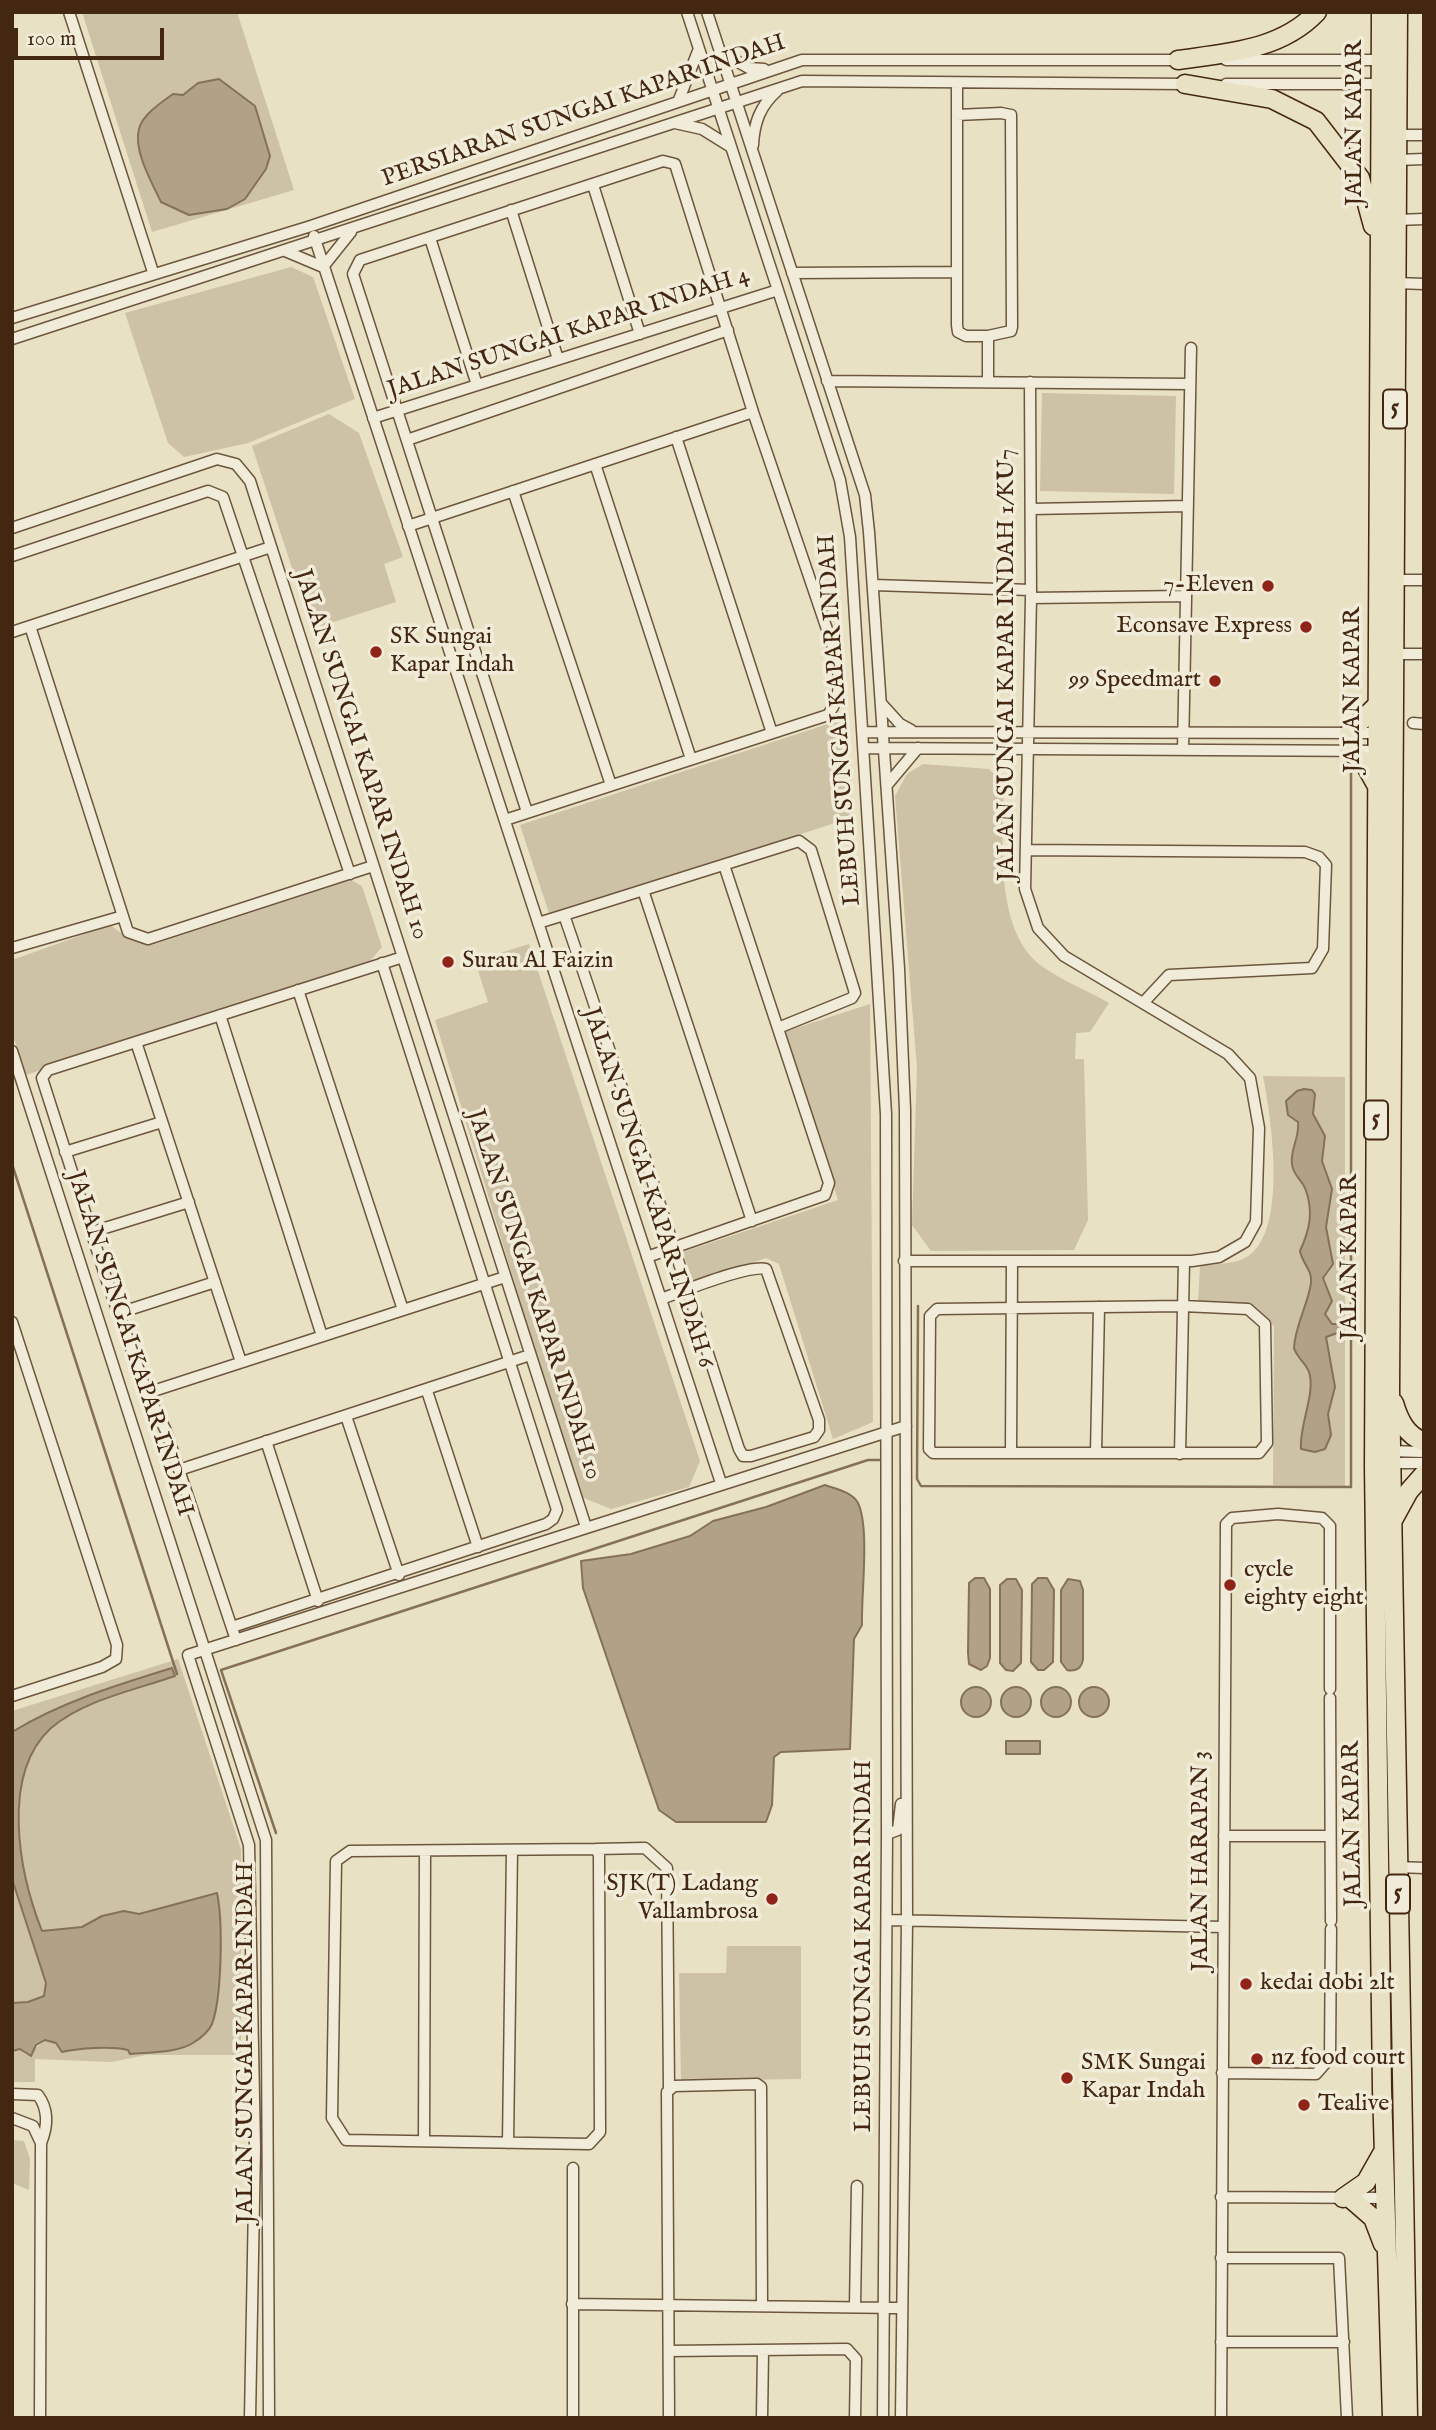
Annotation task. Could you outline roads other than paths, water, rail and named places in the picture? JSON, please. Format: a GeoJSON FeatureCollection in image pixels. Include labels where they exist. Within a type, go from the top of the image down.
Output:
{"type":"FeatureCollection","features":[{"type":"Feature","properties":{"kind":"highway"},"geometry":{"type":"LineString","coordinates":[[1178,60],[1251,50],[1301,29],[1317,12]]}},
{"type":"Feature","properties":{"kind":"highway","name":"JALAN KAPAR"},"geometry":{"type":"LineString","coordinates":[[1381,12],[1389,60],[1380,303],[1379,703],[1386,742],[1390,1389],[1382,1457],[1392,1521],[1401,2100],[1392,2418]]}},
{"type":"Feature","properties":{"kind":"highway","name":"JALAN KAPAR"},"geometry":{"type":"LineString","coordinates":[[1389,60],[1398,12]]}},
{"type":"Feature","properties":{"kind":"highway","name":"JALAN KAPAR"},"geometry":{"type":"LineString","coordinates":[[1389,84],[1397,135],[1394,654],[1386,742],[1378,789],[1382,2089],[1387,2198],[1397,2263],[1408,2418]]}},
{"type":"Feature","properties":{"kind":"highway"},"geometry":{"type":"LineString","coordinates":[[1185,85],[1272,99],[1316,121],[1360,178],[1372,222],[1380,303]]}},
{"type":"Feature","properties":{"kind":"highway"},"geometry":{"type":"LineString","coordinates":[[1378,789],[1349,742],[1379,703]]}},
{"type":"Feature","properties":{"kind":"highway"},"geometry":{"type":"LineString","coordinates":[[1390,1389],[1399,1419],[1407,1431],[1424,1442]]}},
{"type":"Feature","properties":{"kind":"highway"},"geometry":{"type":"LineString","coordinates":[[1392,1521],[1409,1491],[1424,1474]]}},
{"type":"Feature","properties":{"kind":"highway"},"geometry":{"type":"LineString","coordinates":[[1385,2145],[1374,2172],[1346,2198],[1373,2218],[1397,2263]]}},
{"type":"Feature","properties":{"kind":"street"},"geometry":{"type":"LineString","coordinates":[[69,12],[153,272]]}},
{"type":"Feature","properties":{"kind":"street","name":"LEBUH SUNGAI KAPAR INDAH"},"geometry":{"type":"LineString","coordinates":[[687,12],[845,501],[863,732],[886,1114],[887,1920],[883,2418]]}},
{"type":"Feature","properties":{"kind":"street","name":"LEBUH SUNGAI KAPAR INDAH"},"geometry":{"type":"LineString","coordinates":[[707,12],[865,495],[873,585],[904,1085],[907,1921],[901,2418]]}},
{"type":"Feature","properties":{"kind":"street"},"geometry":{"type":"LineString","coordinates":[[678,102],[686,88],[698,48]]}},
{"type":"Feature","properties":{"kind":"street"},"geometry":{"type":"LineString","coordinates":[[720,52],[749,68],[769,69]]}},
{"type":"Feature","properties":{"kind":"street","name":"PERSIARAN SUNGAI KAPAR INDAH"},"geometry":{"type":"LineString","coordinates":[[12,318],[153,272],[311,226],[802,60],[1389,60]]}},
{"type":"Feature","properties":{"kind":"street","name":"PERSIARAN SUNGAI KAPAR INDAH"},"geometry":{"type":"LineString","coordinates":[[12,339],[802,81],[1389,84]]}},
{"type":"Feature","properties":{"kind":"street"},"geometry":{"type":"LineString","coordinates":[[957,83],[957,115],[957,325],[958,332],[966,336],[988,337],[1004,334],[1011,331],[1012,327],[1012,115],[957,115]]}},
{"type":"Feature","properties":{"kind":"street"},"geometry":{"type":"LineString","coordinates":[[753,153],[759,115],[767,100],[780,88]]}},
{"type":"Feature","properties":{"kind":"street"},"geometry":{"type":"LineString","coordinates":[[674,123],[702,129],[732,147]]}},
{"type":"Feature","properties":{"kind":"street"},"geometry":{"type":"LineString","coordinates":[[1397,135],[1424,135]]}},
{"type":"Feature","properties":{"kind":"street"},"geometry":{"type":"LineString","coordinates":[[1397,160],[1424,159]]}},
{"type":"Feature","properties":{"kind":"street"},"geometry":{"type":"LineString","coordinates":[[505,820],[828,715],[836,704],[840,688],[832,644],[753,412],[675,164],[663,161],[360,260],[353,274],[527,812]]}},
{"type":"Feature","properties":{"kind":"street"},"geometry":{"type":"LineString","coordinates":[[593,185],[640,334]]}},
{"type":"Feature","properties":{"kind":"street"},"geometry":{"type":"LineString","coordinates":[[511,210],[558,359]]}},
{"type":"Feature","properties":{"kind":"street"},"geometry":{"type":"LineString","coordinates":[[1396,220],[1424,219]]}},
{"type":"Feature","properties":{"kind":"street","name":"JALAN SUNGAI KAPAR INDAH 6"},"geometry":{"type":"LineString","coordinates":[[311,226],[721,1483]]}},
{"type":"Feature","properties":{"kind":"street"},"geometry":{"type":"LineString","coordinates":[[285,251],[323,267],[354,229]]}},
{"type":"Feature","properties":{"kind":"street"},"geometry":{"type":"LineString","coordinates":[[430,238],[477,385]]}},
{"type":"Feature","properties":{"kind":"street"},"geometry":{"type":"LineString","coordinates":[[792,272],[957,272]]}},
{"type":"Feature","properties":{"kind":"street"},"geometry":{"type":"LineString","coordinates":[[1396,283],[1424,284]]}},
{"type":"Feature","properties":{"kind":"street","name":"JALAN SUNGAI KAPAR INDAH 4"},"geometry":{"type":"LineString","coordinates":[[373,418],[778,290]]}},
{"type":"Feature","properties":{"kind":"street","name":"JALAN SUNGAI KAPAR INDAH 4"},"geometry":{"type":"LineString","coordinates":[[407,440],[728,330]]}},
{"type":"Feature","properties":{"kind":"street"},"geometry":{"type":"LineString","coordinates":[[988,337],[988,382]]}},
{"type":"Feature","properties":{"kind":"street"},"geometry":{"type":"LineString","coordinates":[[1183,750],[1191,348]]}},
{"type":"Feature","properties":{"kind":"street"},"geometry":{"type":"LineString","coordinates":[[827,381],[1190,384]]}},
{"type":"Feature","properties":{"kind":"street","name":"JALAN SUNGAI KAPAR INDAH 1/KU7"},"geometry":{"type":"LineString","coordinates":[[904,1261],[1184,1261],[1219,1257],[1245,1242],[1256,1222],[1259,1128],[1250,1078],[1228,1054],[1064,956],[1038,928],[1026,889],[1031,594],[1030,382]]}},
{"type":"Feature","properties":{"kind":"street"},"geometry":{"type":"LineString","coordinates":[[408,526],[753,412]]}},
{"type":"Feature","properties":{"kind":"street"},"geometry":{"type":"LineString","coordinates":[[676,437],[772,733]]}},
{"type":"Feature","properties":{"kind":"street","name":"JALAN SUNGAI KAPAR INDAH 10"},"geometry":{"type":"LineString","coordinates":[[12,528],[217,459],[236,464],[250,481],[586,1527]]}},
{"type":"Feature","properties":{"kind":"street"},"geometry":{"type":"LineString","coordinates":[[595,464],[691,759]]}},
{"type":"Feature","properties":{"kind":"street"},"geometry":{"type":"LineString","coordinates":[[12,556],[208,491],[223,497],[350,874]]}},
{"type":"Feature","properties":{"kind":"street"},"geometry":{"type":"LineString","coordinates":[[513,491],[611,785]]}},
{"type":"Feature","properties":{"kind":"street"},"geometry":{"type":"LineString","coordinates":[[1031,509],[1188,506]]}},
{"type":"Feature","properties":{"kind":"street"},"geometry":{"type":"LineString","coordinates":[[12,632],[271,547]]}},
{"type":"Feature","properties":{"kind":"street"},"geometry":{"type":"LineString","coordinates":[[1394,580],[1424,580]]}},
{"type":"Feature","properties":{"kind":"street"},"geometry":{"type":"LineString","coordinates":[[873,585],[1031,594],[1186,596]]}},
{"type":"Feature","properties":{"kind":"street"},"geometry":{"type":"LineString","coordinates":[[30,626],[128,932],[148,939],[373,866]]}},
{"type":"Feature","properties":{"kind":"street"},"geometry":{"type":"LineString","coordinates":[[1394,654],[1424,654]]}},
{"type":"Feature","properties":{"kind":"street"},"geometry":{"type":"LineString","coordinates":[[881,702],[900,724],[915,732]]}},
{"type":"Feature","properties":{"kind":"street"},"geometry":{"type":"LineString","coordinates":[[1412,723],[1424,724]]}},
{"type":"Feature","properties":{"kind":"street"},"geometry":{"type":"LineString","coordinates":[[863,732],[1183,733],[1386,742]]}},
{"type":"Feature","properties":{"kind":"street"},"geometry":{"type":"LineString","coordinates":[[864,748],[1183,750],[1386,742]]}},
{"type":"Feature","properties":{"kind":"street"},"geometry":{"type":"LineString","coordinates":[[887,786],[918,748]]}},
{"type":"Feature","properties":{"kind":"street"},"geometry":{"type":"LineString","coordinates":[[538,923],[799,841],[811,850],[855,993],[852,998],[778,1028]]}},
{"type":"Feature","properties":{"kind":"street"},"geometry":{"type":"LineString","coordinates":[[1026,849],[1305,852],[1319,857],[1326,865],[1323,949],[1312,968],[1169,975],[1143,1003]]}},
{"type":"Feature","properties":{"kind":"street"},"geometry":{"type":"LineString","coordinates":[[647,1257],[825,1195],[828,1190],[829,1183],[724,865]]}},
{"type":"Feature","properties":{"kind":"street"},"geometry":{"type":"LineString","coordinates":[[643,890],[752,1220]]}},
{"type":"Feature","properties":{"kind":"street","name":"JALAN SUNGAI KAPAR INDAH 6"},"geometry":{"type":"LineString","coordinates":[[564,915],[687,1290],[743,1456],[814,1437],[819,1430],[819,1420],[770,1275],[762,1268],[687,1290]]}},
{"type":"Feature","properties":{"kind":"street"},"geometry":{"type":"LineString","coordinates":[[12,948],[123,916]]}},
{"type":"Feature","properties":{"kind":"street"},"geometry":{"type":"LineString","coordinates":[[236,1640],[166,1431],[147,1393],[119,1313],[42,1078],[48,1070],[403,957]]}},
{"type":"Feature","properties":{"kind":"street"},"geometry":{"type":"LineString","coordinates":[[232,1627],[318,1601],[545,1524],[553,1519],[556,1510],[382,963]]}},
{"type":"Feature","properties":{"kind":"street"},"geometry":{"type":"LineString","coordinates":[[298,990],[403,1310]]}},
{"type":"Feature","properties":{"kind":"street"},"geometry":{"type":"LineString","coordinates":[[220,1015],[322,1336]]}},
{"type":"Feature","properties":{"kind":"street"},"geometry":{"type":"LineString","coordinates":[[136,1042],[241,1362]]}},
{"type":"Feature","properties":{"kind":"street","name":"JALAN SUNGAI KAPAR INDAH"},"geometry":{"type":"LineString","coordinates":[[12,1051],[267,1840],[269,2418]]}},
{"type":"Feature","properties":{"kind":"street"},"geometry":{"type":"LineString","coordinates":[[65,1152],[162,1122]]}},
{"type":"Feature","properties":{"kind":"street"},"geometry":{"type":"LineString","coordinates":[[92,1232],[189,1202]]}},
{"type":"Feature","properties":{"kind":"street"},"geometry":{"type":"LineString","coordinates":[[1011,1453],[1012,1261]]}},
{"type":"Feature","properties":{"kind":"street"},"geometry":{"type":"LineString","coordinates":[[1180,1454],[1184,1261]]}},
{"type":"Feature","properties":{"kind":"street"},"geometry":{"type":"LineString","coordinates":[[147,1393],[505,1277]]}},
{"type":"Feature","properties":{"kind":"street"},"geometry":{"type":"LineString","coordinates":[[119,1313],[215,1282]]}},
{"type":"Feature","properties":{"kind":"street"},"geometry":{"type":"LineString","coordinates":[[661,1299],[687,1290]]}},
{"type":"Feature","properties":{"kind":"street"},"geometry":{"type":"LineString","coordinates":[[1183,1306],[1248,1309],[1265,1324],[1267,1443],[1259,1453],[933,1453],[927,1443],[930,1316],[937,1309],[1099,1307],[1183,1306]]}},
{"type":"Feature","properties":{"kind":"street"},"geometry":{"type":"LineString","coordinates":[[1096,1453],[1099,1307]]}},
{"type":"Feature","properties":{"kind":"street"},"geometry":{"type":"LineString","coordinates":[[12,1322],[117,1645],[116,1659],[102,1667],[12,1696]]}},
{"type":"Feature","properties":{"kind":"street"},"geometry":{"type":"LineString","coordinates":[[179,1470],[427,1391],[530,1355]]}},
{"type":"Feature","properties":{"kind":"street"},"geometry":{"type":"LineString","coordinates":[[427,1391],[478,1547]]}},
{"type":"Feature","properties":{"kind":"street"},"geometry":{"type":"LineString","coordinates":[[346,1416],[399,1574]]}},
{"type":"Feature","properties":{"kind":"street"},"geometry":{"type":"LineString","coordinates":[[206,1650],[906,1426]]}},
{"type":"Feature","properties":{"kind":"street"},"geometry":{"type":"LineString","coordinates":[[266,1441],[318,1601]]}},
{"type":"Feature","properties":{"kind":"street"},"geometry":{"type":"LineString","coordinates":[[1382,1457],[1424,1452]]}},
{"type":"Feature","properties":{"kind":"street"},"geometry":{"type":"LineString","coordinates":[[1382,1457],[1424,1463]]}},
{"type":"Feature","properties":{"kind":"street","name":"JALAN HARAPAN 3"},"geometry":{"type":"LineString","coordinates":[[1221,2418],[1226,1524],[1232,1518],[1278,1514],[1322,1518],[1329,1526],[1330,1836]]}},
{"type":"Feature","properties":{"kind":"street","name":"JALAN SUNGAI KAPAR INDAH"},"geometry":{"type":"LineString","coordinates":[[206,1650],[188,1655],[249,1845],[255,2148],[250,2418]]}},
{"type":"Feature","properties":{"kind":"street"},"geometry":{"type":"LineString","coordinates":[[887,1834],[898,1830],[906,1780]]}},
{"type":"Feature","properties":{"kind":"street"},"geometry":{"type":"LineString","coordinates":[[1222,2073],[1316,2074],[1330,2058],[1330,1836],[1224,1836]]}},
{"type":"Feature","properties":{"kind":"street"},"geometry":{"type":"LineString","coordinates":[[596,1849],[599,1855],[600,2132],[589,2144],[346,2140],[332,2118],[336,1861],[350,1852],[596,1849],[645,1849],[667,1868],[670,2088],[668,2418]]}},
{"type":"Feature","properties":{"kind":"street"},"geometry":{"type":"LineString","coordinates":[[508,2143],[512,1850]]}},
{"type":"Feature","properties":{"kind":"street"},"geometry":{"type":"LineString","coordinates":[[424,2141],[425,1851]]}},
{"type":"Feature","properties":{"kind":"street"},"geometry":{"type":"LineString","coordinates":[[1397,1867],[1424,1868]]}},
{"type":"Feature","properties":{"kind":"street"},"geometry":{"type":"LineString","coordinates":[[887,1920],[1223,1927]]}},
{"type":"Feature","properties":{"kind":"street"},"geometry":{"type":"LineString","coordinates":[[670,2088],[757,2084],[761,2087],[762,2306]]}},
{"type":"Feature","properties":{"kind":"street"},"geometry":{"type":"LineString","coordinates":[[12,2094],[38,2095],[44,2104],[46,2131],[41,2143],[40,2418]]}},
{"type":"Feature","properties":{"kind":"street"},"geometry":{"type":"LineString","coordinates":[[1221,2197],[1387,2198],[1396,2183],[1396,2120],[1401,2100]]}},
{"type":"Feature","properties":{"kind":"street"},"geometry":{"type":"LineString","coordinates":[[12,2118],[33,2126],[41,2143]]}},
{"type":"Feature","properties":{"kind":"street"},"geometry":{"type":"LineString","coordinates":[[573,2168],[573,2418]]}},
{"type":"Feature","properties":{"kind":"street"},"geometry":{"type":"LineString","coordinates":[[855,2307],[856,2186]]}},
{"type":"Feature","properties":{"kind":"street"},"geometry":{"type":"LineString","coordinates":[[1221,2258],[1339,2258],[1347,2418]]}},
{"type":"Feature","properties":{"kind":"street"},"geometry":{"type":"LineString","coordinates":[[572,2304],[901,2308]]}},
{"type":"Feature","properties":{"kind":"street"},"geometry":{"type":"LineString","coordinates":[[1221,2342],[1344,2342]]}},
{"type":"Feature","properties":{"kind":"street"},"geometry":{"type":"LineString","coordinates":[[669,2351],[847,2349],[856,2359],[855,2418]]}},
{"type":"Feature","properties":{"kind":"street"},"geometry":{"type":"LineString","coordinates":[[762,2418],[763,2351]]}},
{"type":"Feature","properties":{"kind":"waterway"},"geometry":{"type":"LineString","coordinates":[[918,1306],[917,1479],[921,1486],[1351,1487],[1351,767]]}},
{"type":"Feature","properties":{"kind":"waterway"},"geometry":{"type":"LineString","coordinates":[[12,1164],[177,1674]]}},
{"type":"Feature","properties":{"kind":"waterway"},"geometry":{"type":"LineString","coordinates":[[276,1833],[221,1670],[868,1460],[884,1460]]}},
{"type":"Feature","properties":{"kind":"place","name":"7-Eleven"},"geometry":{"type":"Point","coordinates":[1268,586]}},
{"type":"Feature","properties":{"kind":"place","name":"Econsave Express"},"geometry":{"type":"Point","coordinates":[1306,627]}},
{"type":"Feature","properties":{"kind":"place","name":"SK Sungai Kapar Indah"},"geometry":{"type":"Point","coordinates":[376,652]}},
{"type":"Feature","properties":{"kind":"place","name":"99 Speedmart"},"geometry":{"type":"Point","coordinates":[1215,681]}},
{"type":"Feature","properties":{"kind":"place","name":"Surau Al Faizin"},"geometry":{"type":"Point","coordinates":[448,962]}},
{"type":"Feature","properties":{"kind":"place","name":"cycle eighty eight"},"geometry":{"type":"Point","coordinates":[1230,1585]}},
{"type":"Feature","properties":{"kind":"place","name":"SJK(T) Ladang Vallambrosa"},"geometry":{"type":"Point","coordinates":[772,1899]}},
{"type":"Feature","properties":{"kind":"place","name":"kedai dobi 2lt"},"geometry":{"type":"Point","coordinates":[1246,1984]}},
{"type":"Feature","properties":{"kind":"place","name":"nz food court"},"geometry":{"type":"Point","coordinates":[1257,2059]}},
{"type":"Feature","properties":{"kind":"place","name":"SMK Sungai Kapar Indah"},"geometry":{"type":"Point","coordinates":[1067,2078]}},
{"type":"Feature","properties":{"kind":"place","name":"Tealive"},"geometry":{"type":"Point","coordinates":[1304,2105]}}]}
